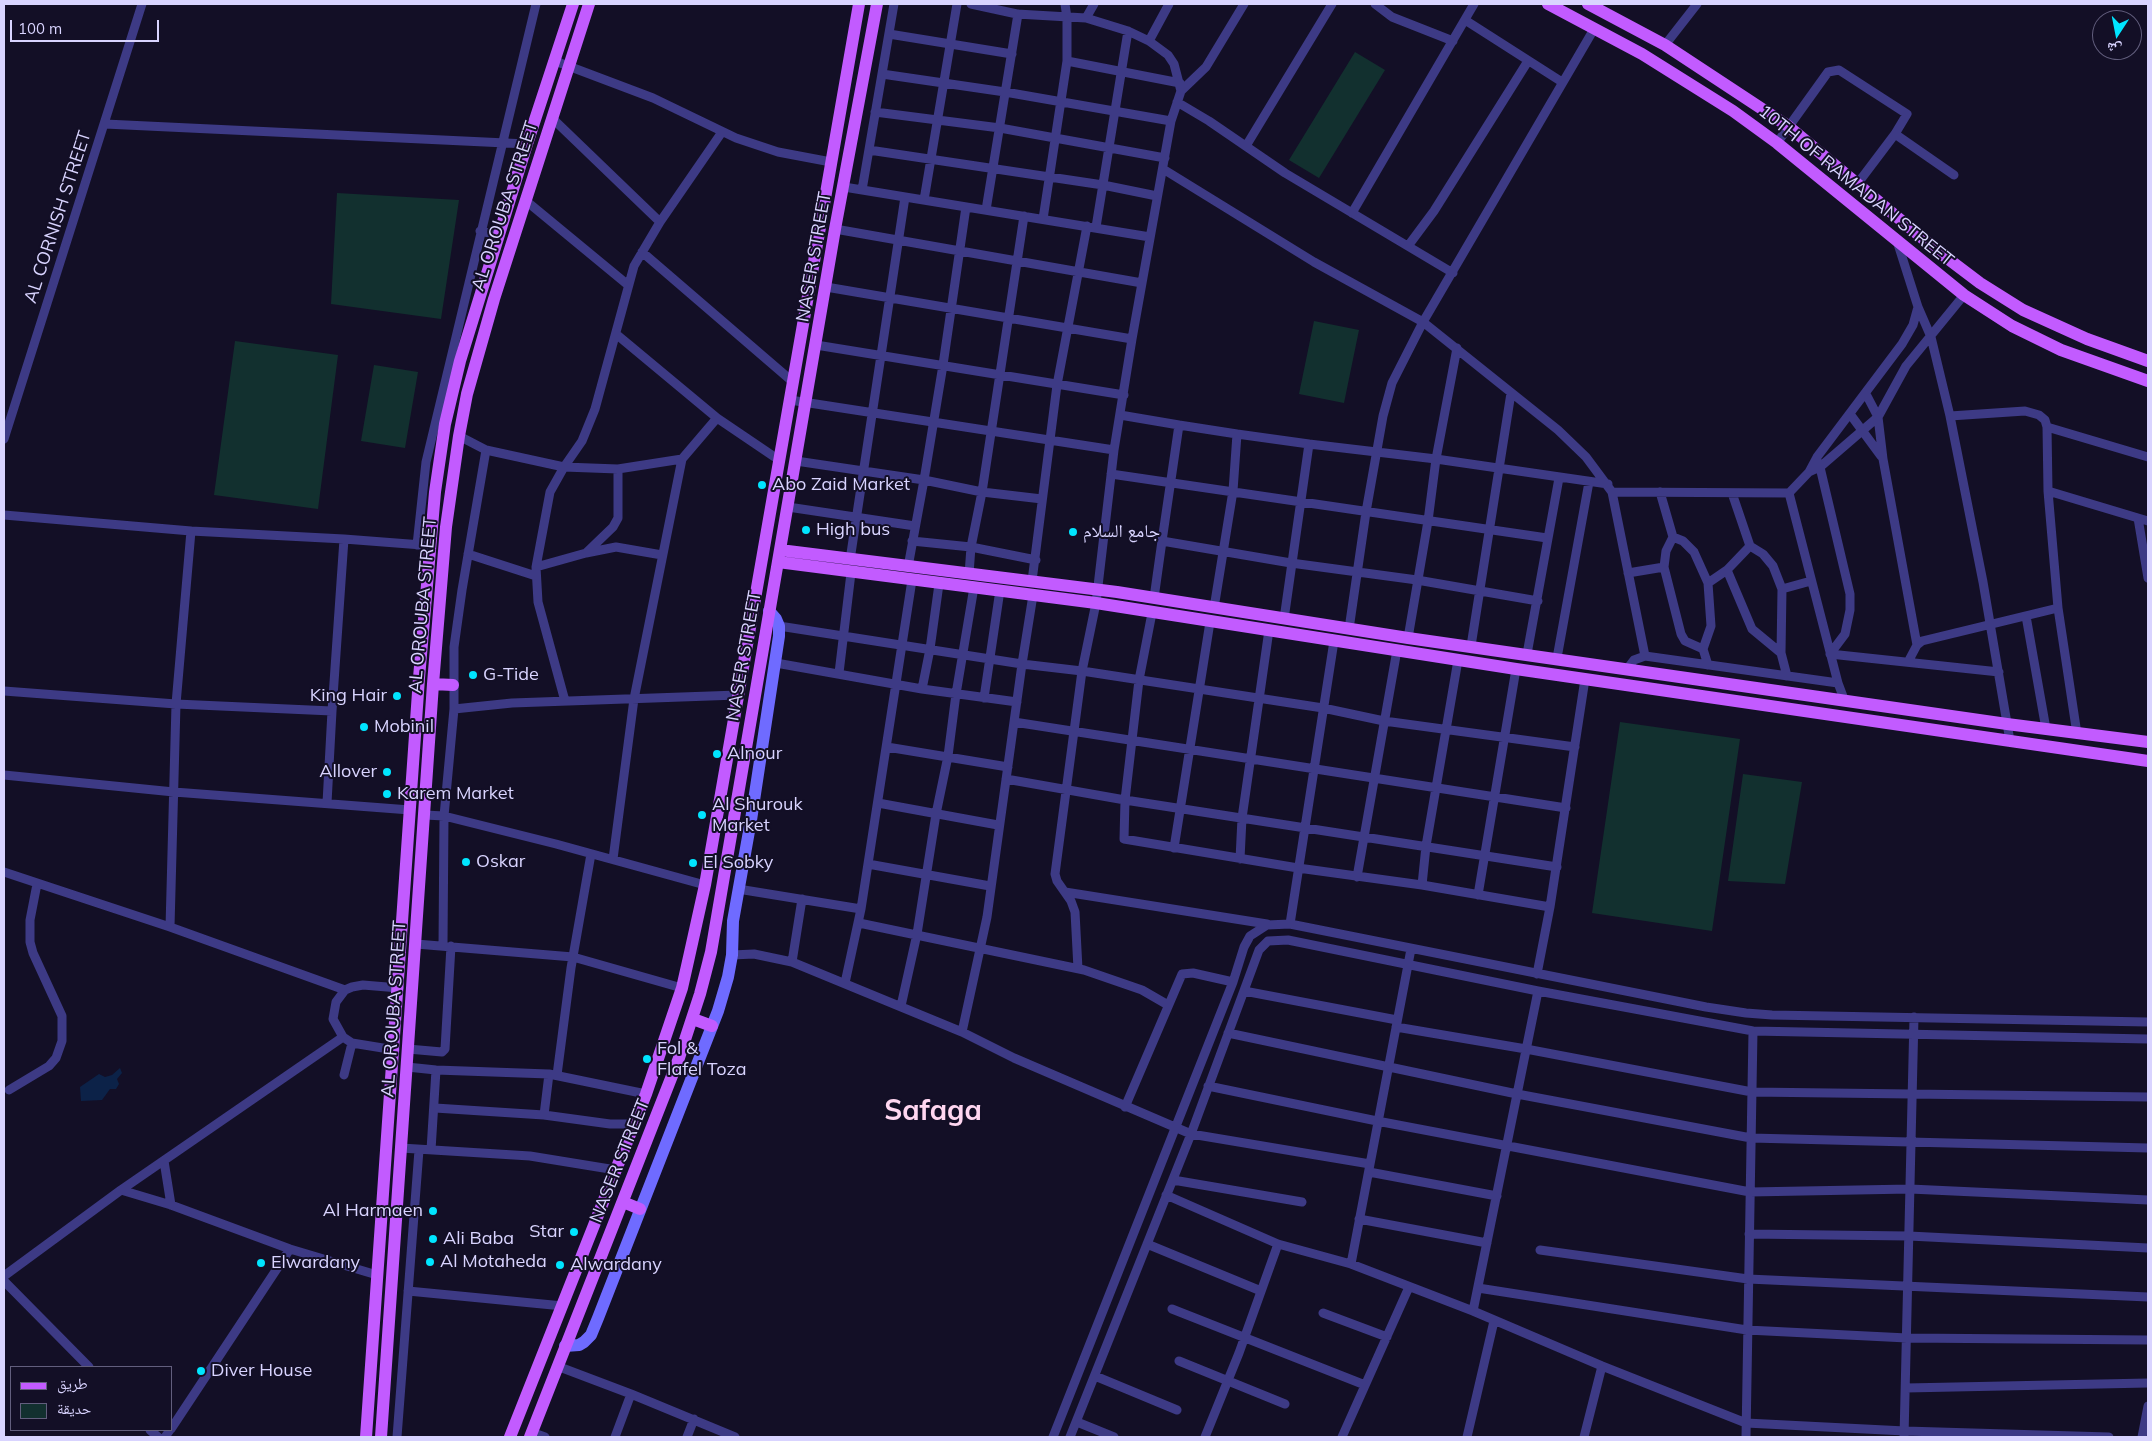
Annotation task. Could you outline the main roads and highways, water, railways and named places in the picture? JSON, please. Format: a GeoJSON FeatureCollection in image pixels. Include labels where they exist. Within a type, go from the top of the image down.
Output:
{"type":"FeatureCollection","features":[{"type":"Feature","properties":{"kind":"main road","name":"AL OROUBA STREET"},"geometry":{"type":"LineString","coordinates":[[366,1437],[410,810],[435,492],[446,424],[460,361],[527,144],[573,4]]}},
{"type":"Feature","properties":{"kind":"main road","name":"AL OROUBA STREET"},"geometry":{"type":"LineString","coordinates":[[381,1437],[433,684],[441,586],[459,436],[467,394],[481,341],[589,4]]}},
{"type":"Feature","properties":{"kind":"main road","name":"NASER STREET"},"geometry":{"type":"LineString","coordinates":[[510,1437],[646,1094],[682,988],[705,885],[859,4]]}},
{"type":"Feature","properties":{"kind":"main road","name":"NASER STREET"},"geometry":{"type":"LineString","coordinates":[[531,1435],[693,1019],[711,952],[835,229],[877,4]]}},
{"type":"Feature","properties":{"kind":"main road","name":"10TH OF RAMADAN STREET"},"geometry":{"type":"LineString","coordinates":[[1548,4],[1688,82],[1777,143],[1964,295],[2012,326],[2062,350],[2148,381]]}},
{"type":"Feature","properties":{"kind":"main road","name":"10TH OF RAMADAN STREET"},"geometry":{"type":"LineString","coordinates":[[1588,4],[1665,45],[1788,126],[1939,252],[1980,283],[2024,310],[2087,339],[2148,361]]}},
{"type":"Feature","properties":{"kind":"main road"},"geometry":{"type":"LineString","coordinates":[[507,208],[523,206]]}},
{"type":"Feature","properties":{"kind":"main road"},"geometry":{"type":"LineString","coordinates":[[808,300],[824,302]]}},
{"type":"Feature","properties":{"kind":"main road"},"geometry":{"type":"LineString","coordinates":[[774,485],[791,488]]}},
{"type":"Feature","properties":{"kind":"main road"},"geometry":{"type":"LineString","coordinates":[[779,556],[851,566],[912,580],[1096,603],[1516,669],[2148,761]]}},
{"type":"Feature","properties":{"kind":"main road"},"geometry":{"type":"LineString","coordinates":[[851,566],[908,567],[1097,589],[1408,638],[1628,668],[2077,734],[2148,742]]}},
{"type":"Feature","properties":{"kind":"main road"},"geometry":{"type":"LineString","coordinates":[[427,585],[441,586]]}},
{"type":"Feature","properties":{"kind":"main road"},"geometry":{"type":"LineString","coordinates":[[433,684],[453,685]]}},
{"type":"Feature","properties":{"kind":"main road"},"geometry":{"type":"LineString","coordinates":[[720,795],[729,794],[737,797]]}},
{"type":"Feature","properties":{"kind":"main road"},"geometry":{"type":"LineString","coordinates":[[718,810],[725,815],[734,814]]}},
{"type":"Feature","properties":{"kind":"main road"},"geometry":{"type":"LineString","coordinates":[[693,1019],[712,1026]]}},
{"type":"Feature","properties":{"kind":"main road"},"geometry":{"type":"LineString","coordinates":[[623,1202],[640,1209]]}},
{"type":"Feature","properties":{"kind":"main road"},"geometry":{"type":"LineString","coordinates":[[371,1375],[386,1375]]}},
{"type":"Feature","properties":{"kind":"water"},"geometry":{"type":"Polygon","coordinates":[[[120,1068],[122,1073],[117,1079],[119,1084],[116,1089],[110,1089],[102,1100],[81,1101],[80,1087],[99,1074],[105,1077],[112,1075],[120,1068]]]}},
{"type":"Feature","properties":{"kind":"place","name":"Abo Zaid Market"},"geometry":{"type":"Point","coordinates":[762,485]}},
{"type":"Feature","properties":{"kind":"place","name":"High bus"},"geometry":{"type":"Point","coordinates":[806,530]}},
{"type":"Feature","properties":{"kind":"place","name":"جامع السلام"},"geometry":{"type":"Point","coordinates":[1073,532]}},
{"type":"Feature","properties":{"kind":"place","name":"G-Tide"},"geometry":{"type":"Point","coordinates":[473,675]}},
{"type":"Feature","properties":{"kind":"place","name":"King Hair"},"geometry":{"type":"Point","coordinates":[397,696]}},
{"type":"Feature","properties":{"kind":"place","name":"Mobinil"},"geometry":{"type":"Point","coordinates":[364,727]}},
{"type":"Feature","properties":{"kind":"place","name":"Alnour"},"geometry":{"type":"Point","coordinates":[717,754]}},
{"type":"Feature","properties":{"kind":"place","name":"Allover"},"geometry":{"type":"Point","coordinates":[387,772]}},
{"type":"Feature","properties":{"kind":"place","name":"Karem Market"},"geometry":{"type":"Point","coordinates":[387,794]}},
{"type":"Feature","properties":{"kind":"place","name":"Al Shurouk Market"},"geometry":{"type":"Point","coordinates":[702,815]}},
{"type":"Feature","properties":{"kind":"place","name":"Oskar"},"geometry":{"type":"Point","coordinates":[466,862]}},
{"type":"Feature","properties":{"kind":"place","name":"El Sobky"},"geometry":{"type":"Point","coordinates":[693,863]}},
{"type":"Feature","properties":{"kind":"place","name":"Fol & Flafel Toza"},"geometry":{"type":"Point","coordinates":[647,1059]}},
{"type":"Feature","properties":{"kind":"place","name":"Al Harmaen"},"geometry":{"type":"Point","coordinates":[433,1211]}},
{"type":"Feature","properties":{"kind":"place","name":"Star"},"geometry":{"type":"Point","coordinates":[574,1232]}},
{"type":"Feature","properties":{"kind":"place","name":"Ali Baba"},"geometry":{"type":"Point","coordinates":[433,1239]}},
{"type":"Feature","properties":{"kind":"place","name":"Al Motaheda"},"geometry":{"type":"Point","coordinates":[430,1262]}},
{"type":"Feature","properties":{"kind":"place","name":"Elwardany"},"geometry":{"type":"Point","coordinates":[261,1263]}},
{"type":"Feature","properties":{"kind":"place","name":"Alwardany"},"geometry":{"type":"Point","coordinates":[560,1265]}},
{"type":"Feature","properties":{"kind":"place","name":"Diver House"},"geometry":{"type":"Point","coordinates":[201,1371]}},
{"type":"Feature","properties":{"kind":"district","name":"Safaga"},"geometry":{"type":"Point","coordinates":[933,1112]}}]}
